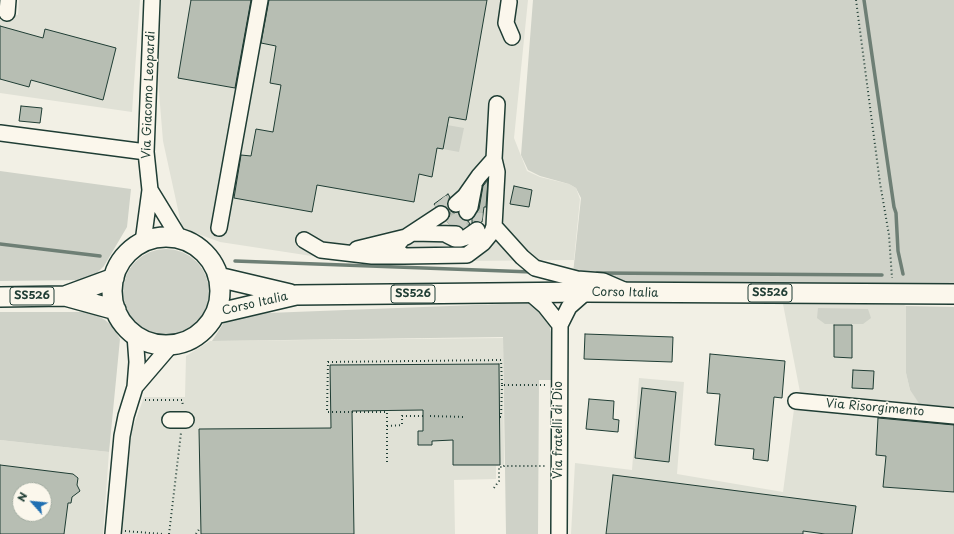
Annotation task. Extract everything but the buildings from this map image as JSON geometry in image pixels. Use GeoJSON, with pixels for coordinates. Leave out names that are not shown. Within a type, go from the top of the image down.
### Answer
{"type":"FeatureCollection","features":[{"type":"Feature","properties":{"kind":"main road"},"geometry":{"type":"LineString","coordinates":[[161,238],[180,239],[192,244],[204,253],[210,260],[218,277],[219,295],[215,314],[204,329],[197,335],[180,343],[171,345],[152,343],[135,335],[122,322],[116,310],[112,296],[114,278],[122,260],[135,247],[143,242],[161,238]]}},
{"type":"Feature","properties":{"kind":"main road","name":"Corso Italia"},"geometry":{"type":"LineString","coordinates":[[218,277],[296,295]]}},
{"type":"Feature","properties":{"kind":"main road","name":"SS526"},"geometry":{"type":"LineString","coordinates":[[65,296],[114,278]]}},
{"type":"Feature","properties":{"kind":"main road","name":"Corso Italia"},"geometry":{"type":"LineString","coordinates":[[215,314],[296,295],[586,292],[805,299],[954,294]]}},
{"type":"Feature","properties":{"kind":"main road","name":"SS526"},"geometry":{"type":"LineString","coordinates":[[0,296],[65,296],[116,310]]}},
{"type":"Feature","properties":{"kind":"street","name":"Via Giacomo Leopardi"},"geometry":{"type":"LineString","coordinates":[[143,242],[150,190],[146,152],[152,0]]}},
{"type":"Feature","properties":{"kind":"street"},"geometry":{"type":"LineString","coordinates":[[219,228],[260,0]]}},
{"type":"Feature","properties":{"kind":"street"},"geometry":{"type":"LineString","coordinates":[[509,2],[506,23],[512,37]]}},
{"type":"Feature","properties":{"kind":"street"},"geometry":{"type":"LineString","coordinates":[[304,240],[321,250],[372,256],[467,255],[483,243],[492,232],[494,226],[497,172],[494,159],[497,104]]}},
{"type":"Feature","properties":{"kind":"street"},"geometry":{"type":"LineString","coordinates":[[0,132],[146,152]]}},
{"type":"Feature","properties":{"kind":"street"},"geometry":{"type":"LineString","coordinates":[[467,201],[494,159]]}},
{"type":"Feature","properties":{"kind":"street","name":"Via Giacomo Leopardi"},"geometry":{"type":"LineString","coordinates":[[150,190],[180,239]]}},
{"type":"Feature","properties":{"kind":"street"},"geometry":{"type":"LineString","coordinates":[[404,256],[397,250],[397,245],[409,235],[422,220],[446,222]]}},
{"type":"Feature","properties":{"kind":"street"},"geometry":{"type":"LineString","coordinates":[[356,249],[409,235],[446,222]]}},
{"type":"Feature","properties":{"kind":"street"},"geometry":{"type":"LineString","coordinates":[[446,222],[455,239],[468,237],[477,230]]}},
{"type":"Feature","properties":{"kind":"street"},"geometry":{"type":"LineString","coordinates":[[409,235],[446,222]]}},
{"type":"Feature","properties":{"kind":"street"},"geometry":{"type":"LineString","coordinates":[[494,226],[522,257],[535,268],[577,279],[603,281],[629,293]]}},
{"type":"Feature","properties":{"kind":"street"},"geometry":{"type":"LineString","coordinates":[[530,292],[545,306],[560,325]]}},
{"type":"Feature","properties":{"kind":"street","name":"Via fratelli di Dio"},"geometry":{"type":"LineString","coordinates":[[559,534],[560,325],[569,307],[586,292]]}},
{"type":"Feature","properties":{"kind":"street"},"geometry":{"type":"LineString","coordinates":[[120,533],[122,436],[126,416],[135,387],[137,362],[135,335]]}},
{"type":"Feature","properties":{"kind":"street"},"geometry":{"type":"LineString","coordinates":[[135,387],[171,345]]}},
{"type":"Feature","properties":{"kind":"street","name":"Via Risorgimento"},"geometry":{"type":"LineString","coordinates":[[796,401],[954,416]]}},
{"type":"Feature","properties":{"kind":"path"},"geometry":{"type":"LineString","coordinates":[[856,0],[880,182],[890,235],[888,297]]}},
{"type":"Feature","properties":{"kind":"path"},"geometry":{"type":"LineString","coordinates":[[387,462],[387,412],[327,412],[328,362],[382,363],[501,360],[502,417],[500,417]]}},
{"type":"Feature","properties":{"kind":"path"},"geometry":{"type":"LineString","coordinates":[[502,385],[559,385]]}},
{"type":"Feature","properties":{"kind":"path"},"geometry":{"type":"LineString","coordinates":[[143,406],[145,400],[182,400],[169,534]]}},
{"type":"Feature","properties":{"kind":"path"},"geometry":{"type":"LineString","coordinates":[[387,426],[402,425],[402,416],[423,416]]}},
{"type":"Feature","properties":{"kind":"path"},"geometry":{"type":"LineString","coordinates":[[430,416],[464,417]]}},
{"type":"Feature","properties":{"kind":"path"},"geometry":{"type":"LineString","coordinates":[[494,488],[499,481],[499,467],[560,466]]}},
{"type":"Feature","properties":{"kind":"path"},"geometry":{"type":"LineString","coordinates":[[196,534],[200,528]]}},
{"type":"Feature","properties":{"kind":"path"},"geometry":{"type":"LineString","coordinates":[[120,533],[163,534]]}},
{"type":"Feature","properties":{"kind":"shaded area"},"geometry":{"type":"Polygon","coordinates":[[[19,0],[140,0],[132,112],[0,93],[0,13],[18,15],[19,0]]]}},
{"type":"Feature","properties":{"kind":"shaded area"},"geometry":{"type":"Polygon","coordinates":[[[161,0],[528,0],[514,138],[527,171],[540,177],[569,184],[576,188],[580,199],[574,260],[351,262],[220,242],[182,228],[163,141],[158,80],[161,0]]]}},
{"type":"Feature","properties":{"kind":"shaded area"},"geometry":{"type":"Polygon","coordinates":[[[533,0],[954,0],[954,286],[572,283],[581,198],[576,188],[569,184],[540,176],[528,170],[521,155],[533,0]]]}},
{"type":"Feature","properties":{"kind":"shaded area"},"geometry":{"type":"Polygon","coordinates":[[[447,125],[464,128],[459,152],[443,149],[447,125]]]}},
{"type":"Feature","properties":{"kind":"shaded area"},"geometry":{"type":"Polygon","coordinates":[[[0,171],[131,189],[127,227],[104,266],[96,274],[85,280],[0,281],[0,171]]]}},
{"type":"Feature","properties":{"kind":"shaded area"},"geometry":{"type":"Polygon","coordinates":[[[166,249],[182,252],[190,256],[202,268],[206,276],[209,292],[206,308],[202,316],[190,328],[182,332],[166,335],[150,332],[142,328],[130,316],[126,308],[123,292],[126,276],[130,268],[142,256],[150,252],[166,249]]]}},
{"type":"Feature","properties":{"kind":"shaded area"},"geometry":{"type":"Polygon","coordinates":[[[527,303],[540,308],[549,319],[552,340],[551,380],[539,380],[538,534],[506,534],[503,337],[212,341],[223,324],[242,314],[527,303]]]}},
{"type":"Feature","properties":{"kind":"shaded area"},"geometry":{"type":"Polygon","coordinates":[[[783,304],[867,304],[906,306],[906,373],[910,390],[920,404],[800,392],[783,304]]]}},
{"type":"Feature","properties":{"kind":"shaded area"},"geometry":{"type":"Polygon","coordinates":[[[906,306],[954,307],[954,410],[922,408],[910,390],[906,373],[906,306]]]}},
{"type":"Feature","properties":{"kind":"shaded area"},"geometry":{"type":"Polygon","coordinates":[[[818,308],[868,309],[871,318],[863,324],[825,324],[817,318],[818,308]]]}},
{"type":"Feature","properties":{"kind":"shaded area"},"geometry":{"type":"Polygon","coordinates":[[[0,312],[91,312],[105,320],[113,327],[120,339],[109,452],[0,440],[0,312]]]}},
{"type":"Feature","properties":{"kind":"shaded area"},"geometry":{"type":"Polygon","coordinates":[[[503,338],[504,465],[496,466],[496,479],[454,480],[455,534],[120,534],[132,430],[144,397],[185,397],[186,356],[210,341],[503,338]]]}},
{"type":"Feature","properties":{"kind":"shaded area"},"geometry":{"type":"Polygon","coordinates":[[[639,378],[684,382],[677,474],[783,492],[794,409],[954,422],[954,534],[571,534],[575,463],[632,470],[639,378]]]}},
{"type":"Feature","properties":{"kind":"shaded area"},"geometry":{"type":"Polygon","coordinates":[[[0,440],[109,452],[103,534],[0,534],[0,440]]]}},
{"type":"Feature","properties":{"kind":"waterway"},"geometry":{"type":"LineString","coordinates":[[864,0],[896,213],[898,251],[903,274]]}},
{"type":"Feature","properties":{"kind":"waterway"},"geometry":{"type":"LineString","coordinates":[[0,244],[100,256]]}},
{"type":"Feature","properties":{"kind":"waterway"},"geometry":{"type":"LineString","coordinates":[[235,261],[532,272]]}},
{"type":"Feature","properties":{"kind":"waterway"},"geometry":{"type":"LineString","coordinates":[[597,273],[882,275]]}},
{"type":"Feature","properties":{"kind":"tunnel"},"geometry":{"type":"LineString","coordinates":[[439,211],[452,200]]}},
{"type":"Feature","properties":{"kind":"tunnel"},"geometry":{"type":"LineString","coordinates":[[450,226],[467,212]]}},
{"type":"Feature","properties":{"kind":"tunnel"},"geometry":{"type":"LineString","coordinates":[[456,234],[467,228],[472,223],[475,213]]}}]}
